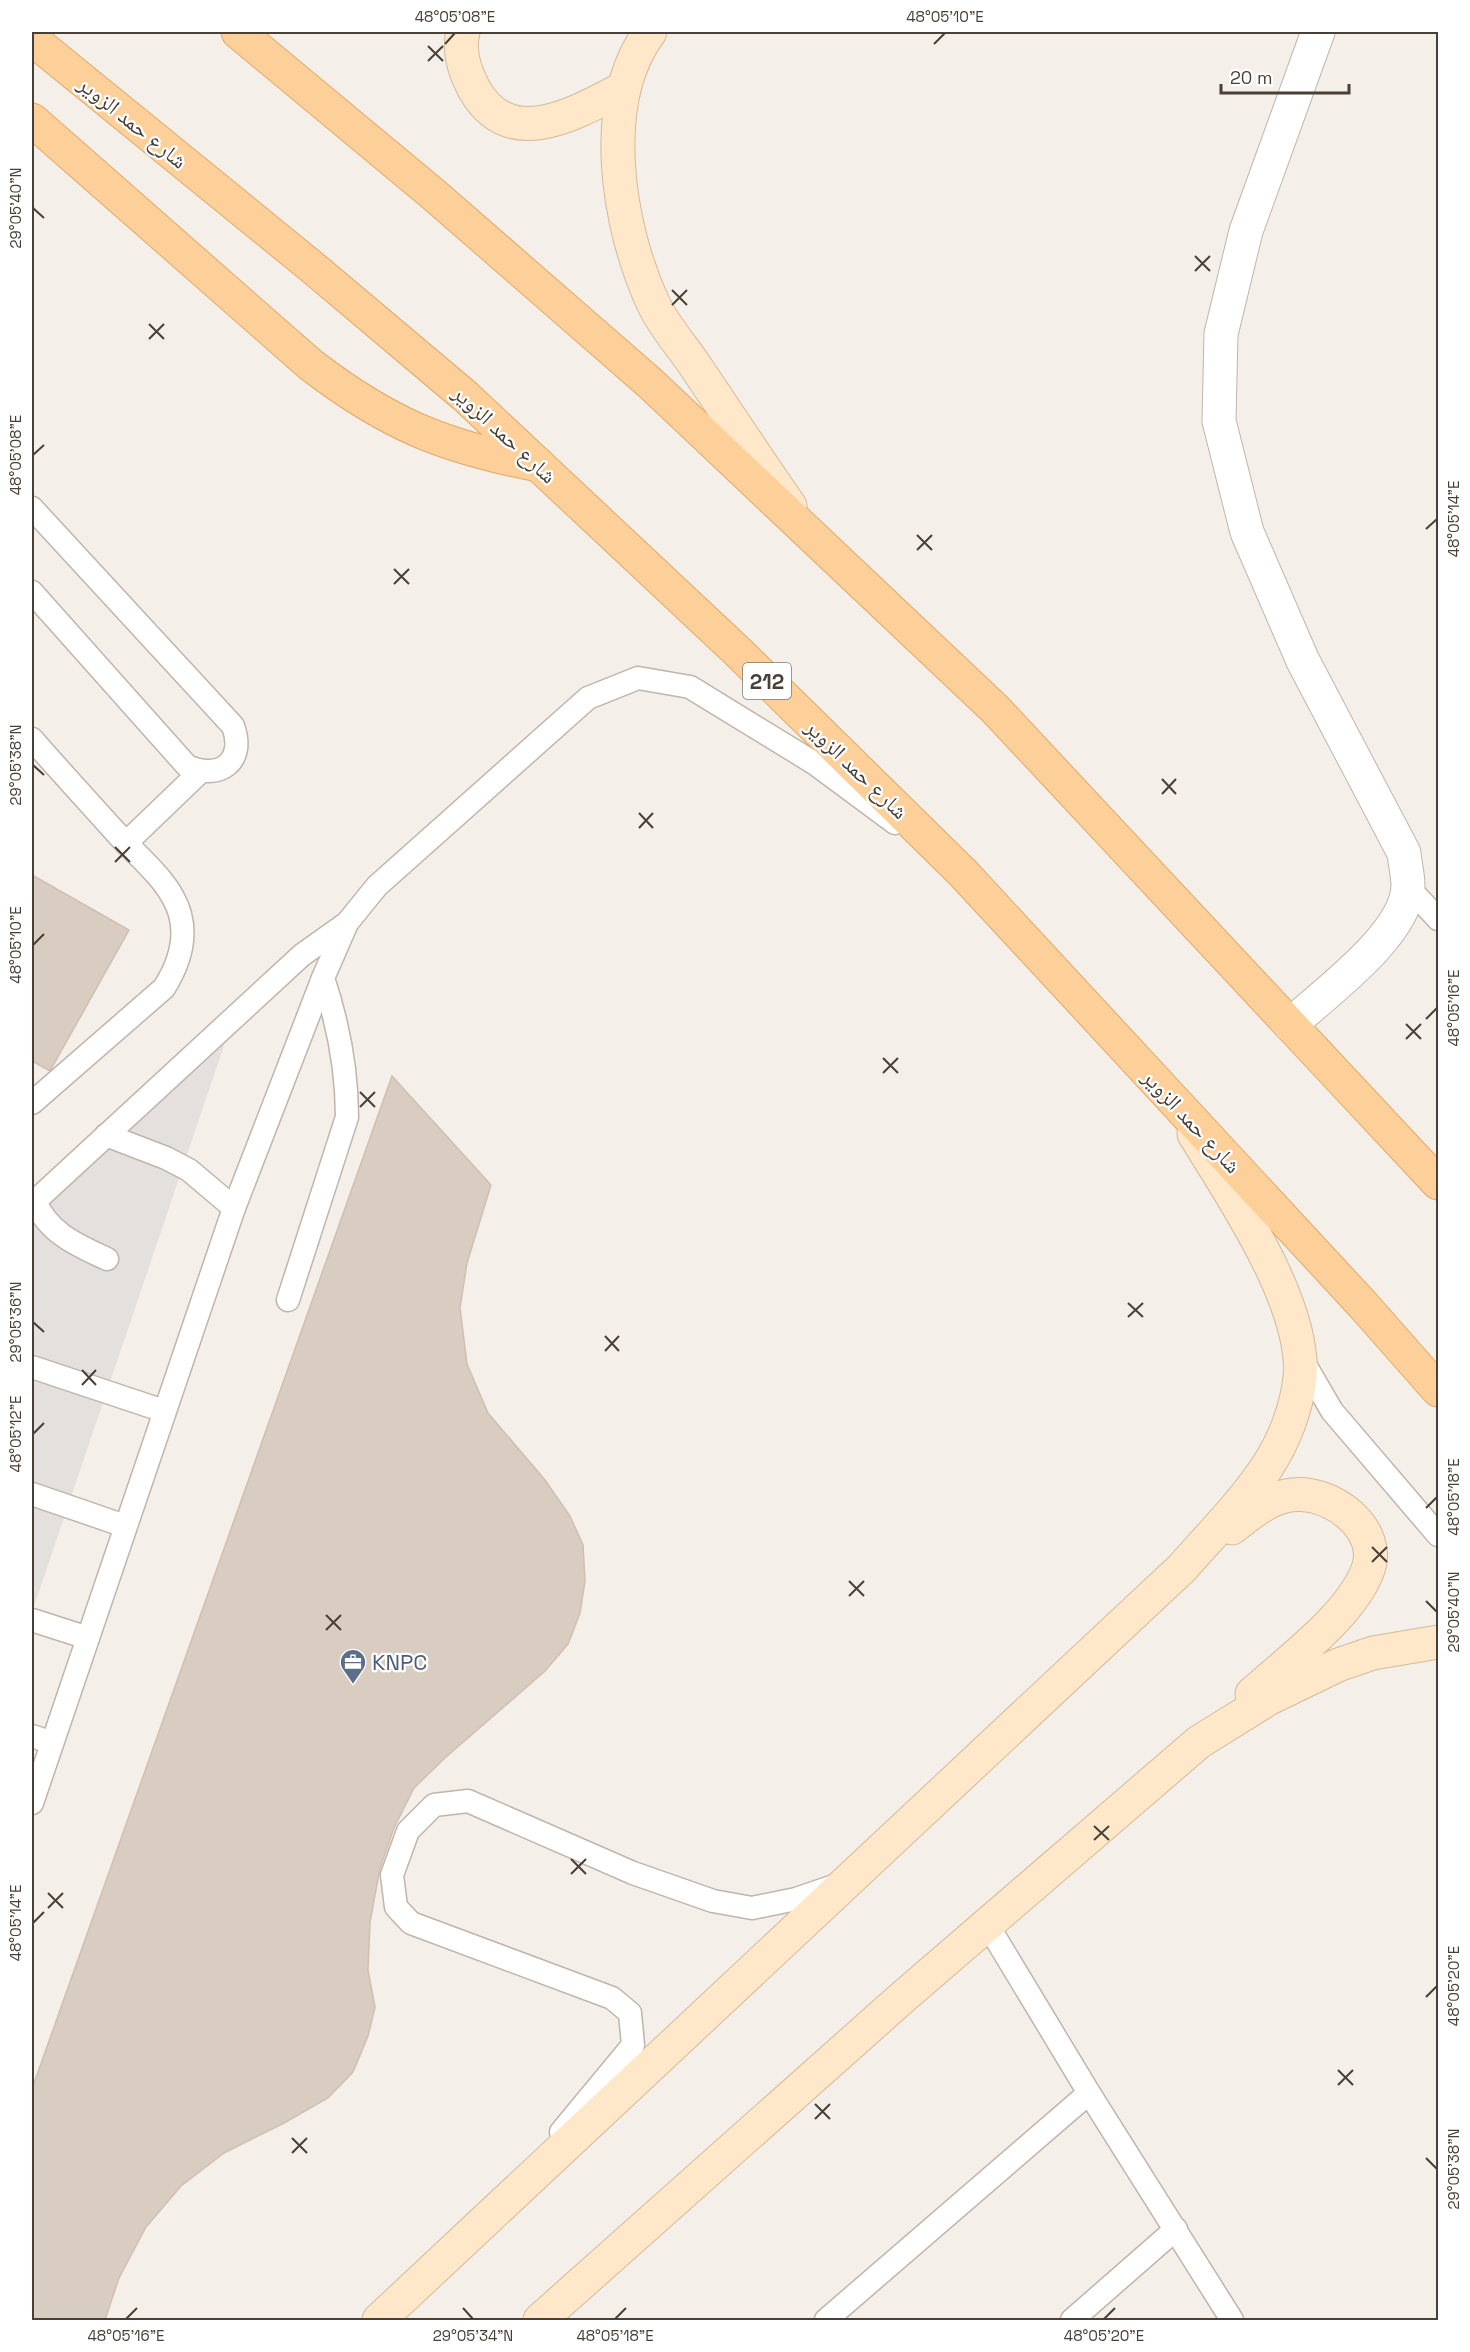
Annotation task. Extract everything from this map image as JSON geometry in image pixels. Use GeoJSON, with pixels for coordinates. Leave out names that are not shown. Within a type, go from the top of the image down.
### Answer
{"type":"FeatureCollection","features":[{"type":"Feature","properties":{"kind":"main road"},"geometry":{"type":"LineString","coordinates":[[238,32],[433,194],[650,383],[995,709],[1438,1183]]}},
{"type":"Feature","properties":{"kind":"main road"},"geometry":{"type":"LineString","coordinates":[[463,32],[464,71],[482,103],[506,121],[535,125],[576,113],[624,88]]}},
{"type":"Feature","properties":{"kind":"main road"},"geometry":{"type":"LineString","coordinates":[[650,32],[624,88],[618,137],[621,198],[633,250],[653,304],[808,533]]}},
{"type":"Feature","properties":{"kind":"main road","name":"شارع حمد الزوير"},"geometry":{"type":"LineString","coordinates":[[32,39],[465,396],[736,650],[963,873],[1364,1306],[1438,1390]]}},
{"type":"Feature","properties":{"kind":"main road"},"geometry":{"type":"LineString","coordinates":[[32,120],[302,357],[348,393],[388,417],[437,440],[487,455],[539,465]]}},
{"type":"Feature","properties":{"kind":"main road"},"geometry":{"type":"LineString","coordinates":[[1178,1106],[1270,1268],[1291,1316],[1300,1376],[1295,1406],[1267,1466],[1237,1507],[1182,1568]]}},
{"type":"Feature","properties":{"kind":"main road"},"geometry":{"type":"LineString","coordinates":[[378,2320],[1182,1568],[1252,1512],[1267,1503],[1292,1495],[1316,1496],[1335,1505],[1358,1524],[1369,1544],[1368,1571],[1353,1598],[1337,1616],[1199,1742],[987,1924],[540,2320]]}},
{"type":"Feature","properties":{"kind":"main road"},"geometry":{"type":"LineString","coordinates":[[1199,1742],[1268,1699],[1338,1665],[1373,1653],[1438,1642]]}},
{"type":"Feature","properties":{"kind":"main road"},"geometry":{"type":"LineString","coordinates":[[389,2320],[414,2320]]}},
{"type":"Feature","properties":{"kind":"street"},"geometry":{"type":"LineString","coordinates":[[1290,1024],[1378,944],[1399,919],[1408,887],[1404,853],[1303,661],[1247,532],[1219,421],[1221,334],[1246,231],[1318,32]]}},
{"type":"Feature","properties":{"kind":"lane"},"geometry":{"type":"LineString","coordinates":[[32,508],[234,726],[238,739],[236,753],[228,765],[214,772],[201,772],[178,757],[32,592]]}},
{"type":"Feature","properties":{"kind":"lane"},"geometry":{"type":"LineString","coordinates":[[106,1259],[66,1239],[52,1228],[33,1202],[302,954],[347,923],[390,873],[588,698],[638,678],[690,687],[814,763],[963,873]]}},
{"type":"Feature","properties":{"kind":"lane"},"geometry":{"type":"LineString","coordinates":[[32,739],[162,881],[180,915],[181,952],[164,988],[32,1103]]}},
{"type":"Feature","properties":{"kind":"lane"},"geometry":{"type":"LineString","coordinates":[[126,843],[201,772]]}},
{"type":"Feature","properties":{"kind":"lane"},"geometry":{"type":"LineString","coordinates":[[1408,887],[1438,919]]}},
{"type":"Feature","properties":{"kind":"lane"},"geometry":{"type":"LineString","coordinates":[[32,1803],[42,1739],[88,1638],[234,1208],[323,978],[347,923]]}},
{"type":"Feature","properties":{"kind":"lane"},"geometry":{"type":"LineString","coordinates":[[288,1300],[347,1117],[347,1085],[341,1042],[323,978]]}},
{"type":"Feature","properties":{"kind":"lane"},"geometry":{"type":"LineString","coordinates":[[106,1136],[166,1158],[189,1170],[234,1208]]}},
{"type":"Feature","properties":{"kind":"lane"},"geometry":{"type":"LineString","coordinates":[[1298,1352],[1332,1411],[1438,1535]]}},
{"type":"Feature","properties":{"kind":"lane"},"geometry":{"type":"LineString","coordinates":[[32,1367],[164,1411]]}},
{"type":"Feature","properties":{"kind":"lane"},"geometry":{"type":"LineString","coordinates":[[32,1494],[125,1526]]}},
{"type":"Feature","properties":{"kind":"lane"},"geometry":{"type":"LineString","coordinates":[[32,1620],[88,1638]]}},
{"type":"Feature","properties":{"kind":"lane"},"geometry":{"type":"LineString","coordinates":[[503,2203],[633,2045],[630,2013],[612,1998],[411,1923],[396,1907],[392,1875],[408,1831],[434,1805],[468,1801],[633,1873],[723,1902],[752,1908],[796,1899],[847,1882]]}},
{"type":"Feature","properties":{"kind":"lane"},"geometry":{"type":"LineString","coordinates":[[987,1924],[1089,2093],[1232,2320]]}},
{"type":"Feature","properties":{"kind":"lane"},"geometry":{"type":"LineString","coordinates":[[826,2320],[1089,2093]]}},
{"type":"Feature","properties":{"kind":"lane"},"geometry":{"type":"LineString","coordinates":[[1072,2320],[1176,2229]]}},
{"type":"Feature","properties":{"kind":"shaded area"},"geometry":{"type":"Polygon","coordinates":[[[235,1013],[32,1612],[32,1194],[235,1013]]]}},
{"type":"Feature","properties":{"kind":"building"},"geometry":{"type":"Polygon","coordinates":[[[32,875],[129,930],[50,1071],[32,1061],[32,875]]]}},
{"type":"Feature","properties":{"kind":"building","name":"KNPC"},"geometry":{"type":"Polygon","coordinates":[[[392,1076],[491,1185],[467,1263],[460,1308],[467,1364],[488,1413],[545,1480],[570,1516],[583,1545],[585,1581],[580,1613],[568,1644],[545,1671],[446,1757],[414,1788],[394,1828],[380,1868],[370,1922],[368,1970],[375,2007],[368,2036],[353,2072],[328,2098],[224,2153],[181,2186],[146,2227],[119,2278],[105,2320],[32,2320],[32,2089],[392,1076]]]}},
{"type":"Feature","properties":{"kind":"place","name":"KNPC"},"geometry":{"type":"Point","coordinates":[353,1685]}}]}
